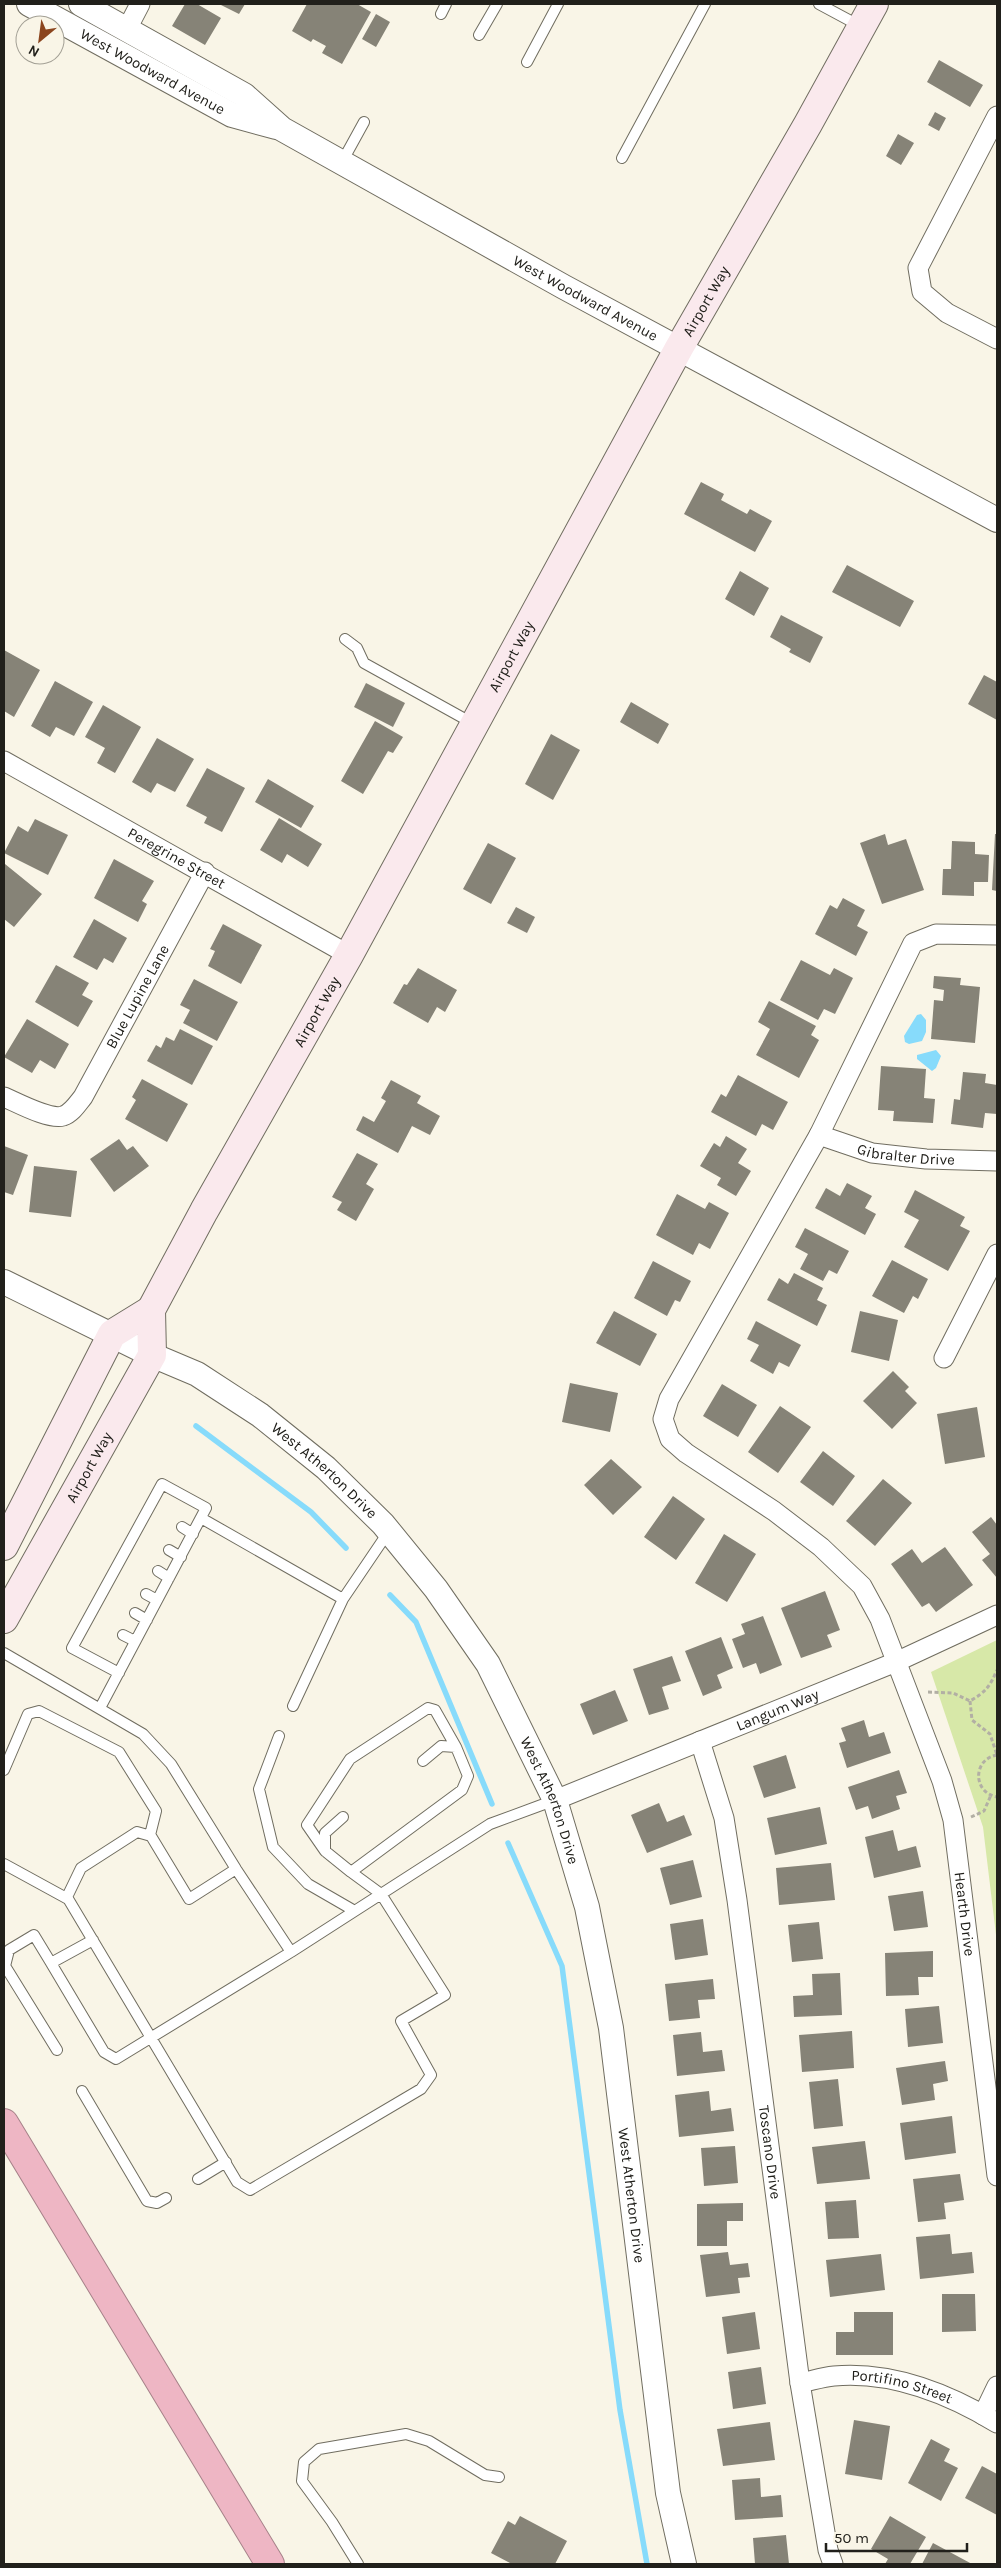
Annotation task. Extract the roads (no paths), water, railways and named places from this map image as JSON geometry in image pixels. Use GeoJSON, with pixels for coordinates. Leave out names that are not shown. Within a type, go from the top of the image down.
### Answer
{"type":"FeatureCollection","features":[{"type":"Feature","properties":{"kind":"highway"},"geometry":{"type":"LineString","coordinates":[[4,2123],[270,2564]]}},
{"type":"Feature","properties":{"kind":"main road","name":"Airport Way"},"geometry":{"type":"LineString","coordinates":[[4,1619],[152,1355],[151,1310],[204,1211],[349,955],[679,348],[808,124],[867,15]]}},
{"type":"Feature","properties":{"kind":"main road"},"geometry":{"type":"LineString","coordinates":[[4,1546],[112,1334],[151,1310]]}},
{"type":"Feature","properties":{"kind":"street","name":"West Woodward Avenue"},"geometry":{"type":"LineString","coordinates":[[30,4],[232,115],[282,129]]}},
{"type":"Feature","properties":{"kind":"street","name":"West Woodward Avenue"},"geometry":{"type":"LineString","coordinates":[[82,4],[244,95],[282,129],[564,287],[997,520]]}},
{"type":"Feature","properties":{"kind":"street"},"geometry":{"type":"LineString","coordinates":[[126,28],[140,4]]}},
{"type":"Feature","properties":{"kind":"street"},"geometry":{"type":"LineString","coordinates":[[997,116],[918,268],[922,292],[947,313],[997,339]]}},
{"type":"Feature","properties":{"kind":"street","name":"Peregrine Street"},"geometry":{"type":"LineString","coordinates":[[4,761],[205,872],[349,955]]}},
{"type":"Feature","properties":{"kind":"street","name":"Blue Lupine Lane"},"geometry":{"type":"LineString","coordinates":[[4,1098],[50,1115],[63,1116],[73,1109],[83,1097],[205,872]]}},
{"type":"Feature","properties":{"kind":"street","name":"Hearth Drive"},"geometry":{"type":"LineString","coordinates":[[997,936],[936,934],[913,943],[819,1135],[669,1399],[663,1419],[670,1438],[686,1453],[774,1511],[821,1548],[862,1586],[880,1620],[942,1781],[954,1820],[997,2176]]}},
{"type":"Feature","properties":{"kind":"street","name":"Gibralter Drive"},"geometry":{"type":"LineString","coordinates":[[819,1135],[872,1153],[926,1159],[997,1161]]}},
{"type":"Feature","properties":{"kind":"street"},"geometry":{"type":"LineString","coordinates":[[944,1358],[997,1254]]}},
{"type":"Feature","properties":{"kind":"street","name":"West Atherton Drive"},"geometry":{"type":"LineString","coordinates":[[4,1282],[152,1355],[197,1374],[260,1415],[326,1468],[389,1531],[436,1589],[488,1664],[555,1800],[587,1908],[611,2028],[668,2493],[684,2564]]}},
{"type":"Feature","properties":{"kind":"street","name":"Langum Way"},"geometry":{"type":"LineString","coordinates":[[555,1800],[896,1662],[997,1615]]}},
{"type":"Feature","properties":{"kind":"street","name":"Toscano Drive"},"geometry":{"type":"LineString","coordinates":[[700,1741],[724,1818],[737,1900],[800,2383],[815,2482],[828,2550],[833,2564]]}},
{"type":"Feature","properties":{"kind":"street","name":"Portifino Street"},"geometry":{"type":"LineString","coordinates":[[800,2383],[834,2376],[884,2379],[913,2384],[936,2392],[990,2419]]}},
{"type":"Feature","properties":{"kind":"street"},"geometry":{"type":"LineString","coordinates":[[990,2419],[997,2386]]}},
{"type":"Feature","properties":{"kind":"lane"},"geometry":{"type":"LineString","coordinates":[[441,14],[446,4]]}},
{"type":"Feature","properties":{"kind":"lane"},"geometry":{"type":"LineString","coordinates":[[479,35],[497,4]]}},
{"type":"Feature","properties":{"kind":"lane"},"geometry":{"type":"LineString","coordinates":[[527,62],[558,4]]}},
{"type":"Feature","properties":{"kind":"lane"},"geometry":{"type":"LineString","coordinates":[[622,158],[705,4]]}},
{"type":"Feature","properties":{"kind":"lane"},"geometry":{"type":"LineString","coordinates":[[819,4],[867,15]]}},
{"type":"Feature","properties":{"kind":"lane"},"geometry":{"type":"LineString","coordinates":[[342,162],[364,122]]}},
{"type":"Feature","properties":{"kind":"lane"},"geometry":{"type":"LineString","coordinates":[[345,639],[358,648],[364,663],[475,724]]}},
{"type":"Feature","properties":{"kind":"lane"},"geometry":{"type":"LineString","coordinates":[[100,1708],[206,1508],[162,1484],[136,1532],[129,1555],[117,1578],[94,1619],[72,1648],[119,1672]]}},
{"type":"Feature","properties":{"kind":"lane"},"geometry":{"type":"LineString","coordinates":[[149,1509],[159,1514]]}},
{"type":"Feature","properties":{"kind":"lane"},"geometry":{"type":"LineString","coordinates":[[202,1518],[343,1600]]}},
{"type":"Feature","properties":{"kind":"lane"},"geometry":{"type":"LineString","coordinates":[[182,1527],[193,1534]]}},
{"type":"Feature","properties":{"kind":"lane"},"geometry":{"type":"LineString","coordinates":[[293,1706],[343,1600],[389,1531]]}},
{"type":"Feature","properties":{"kind":"lane"},"geometry":{"type":"LineString","coordinates":[[136,1532],[146,1537]]}},
{"type":"Feature","properties":{"kind":"lane"},"geometry":{"type":"LineString","coordinates":[[169,1550],[181,1557]]}},
{"type":"Feature","properties":{"kind":"lane"},"geometry":{"type":"LineString","coordinates":[[158,1571],[170,1578]]}},
{"type":"Feature","properties":{"kind":"lane"},"geometry":{"type":"LineString","coordinates":[[146,1594],[157,1600]]}},
{"type":"Feature","properties":{"kind":"lane"},"geometry":{"type":"LineString","coordinates":[[135,1613],[147,1620]]}},
{"type":"Feature","properties":{"kind":"lane"},"geometry":{"type":"LineString","coordinates":[[123,1635],[135,1642]]}},
{"type":"Feature","properties":{"kind":"lane"},"geometry":{"type":"LineString","coordinates":[[4,1653],[143,1734],[171,1764],[236,1869],[291,1952]]}},
{"type":"Feature","properties":{"kind":"lane"},"geometry":{"type":"LineString","coordinates":[[4,1864],[68,1899],[237,2182],[250,2190],[421,2089],[431,2075],[401,2021],[445,1994],[381,1894],[351,1872],[325,1851],[307,1825],[350,1759],[428,1708],[435,1710],[456,1746],[468,1776],[462,1790],[351,1872]]}},
{"type":"Feature","properties":{"kind":"lane"},"geometry":{"type":"LineString","coordinates":[[4,1770],[28,1714],[39,1711],[119,1752],[156,1811],[150,1836]]}},
{"type":"Feature","properties":{"kind":"lane"},"geometry":{"type":"LineString","coordinates":[[279,1736],[259,1789],[273,1847],[308,1884],[353,1910]]}},
{"type":"Feature","properties":{"kind":"lane"},"geometry":{"type":"LineString","coordinates":[[423,1761],[441,1746],[456,1746]]}},
{"type":"Feature","properties":{"kind":"lane"},"geometry":{"type":"LineString","coordinates":[[57,2050],[5,1966],[9,1950],[34,1935],[104,2052],[116,2059],[291,1952],[353,1910],[490,1824],[555,1800]]}},
{"type":"Feature","properties":{"kind":"lane"},"geometry":{"type":"LineString","coordinates":[[325,1851],[325,1832],[343,1817]]}},
{"type":"Feature","properties":{"kind":"lane"},"geometry":{"type":"LineString","coordinates":[[68,1899],[81,1868],[137,1832],[150,1836],[189,1899],[236,1869]]}},
{"type":"Feature","properties":{"kind":"lane"},"geometry":{"type":"LineString","coordinates":[[51,1964],[93,1940]]}},
{"type":"Feature","properties":{"kind":"lane"},"geometry":{"type":"LineString","coordinates":[[82,2091],[147,2201],[156,2203],[166,2198]]}},
{"type":"Feature","properties":{"kind":"lane"},"geometry":{"type":"LineString","coordinates":[[198,2180],[226,2162]]}},
{"type":"Feature","properties":{"kind":"lane"},"geometry":{"type":"LineString","coordinates":[[358,2564],[332,2522],[302,2480],[304,2462],[320,2449],[406,2434],[429,2441],[485,2475],[499,2477]]}},
{"type":"Feature","properties":{"kind":"water"},"geometry":{"type":"Polygon","coordinates":[[[921,1014],[926,1020],[926,1032],[922,1041],[909,1044],[905,1042],[904,1036],[917,1015],[921,1014]]]}},
{"type":"Feature","properties":{"kind":"water"},"geometry":{"type":"Polygon","coordinates":[[[936,1050],[941,1056],[936,1068],[932,1071],[917,1059],[917,1055],[936,1050]]]}},
{"type":"Feature","properties":{"kind":"waterway"},"geometry":{"type":"LineString","coordinates":[[196,1426],[311,1512],[346,1548]]}},
{"type":"Feature","properties":{"kind":"waterway"},"geometry":{"type":"LineString","coordinates":[[390,1595],[416,1622],[492,1804]]}},
{"type":"Feature","properties":{"kind":"waterway"},"geometry":{"type":"LineString","coordinates":[[508,1843],[562,1966],[620,2410],[647,2564]]}}]}
